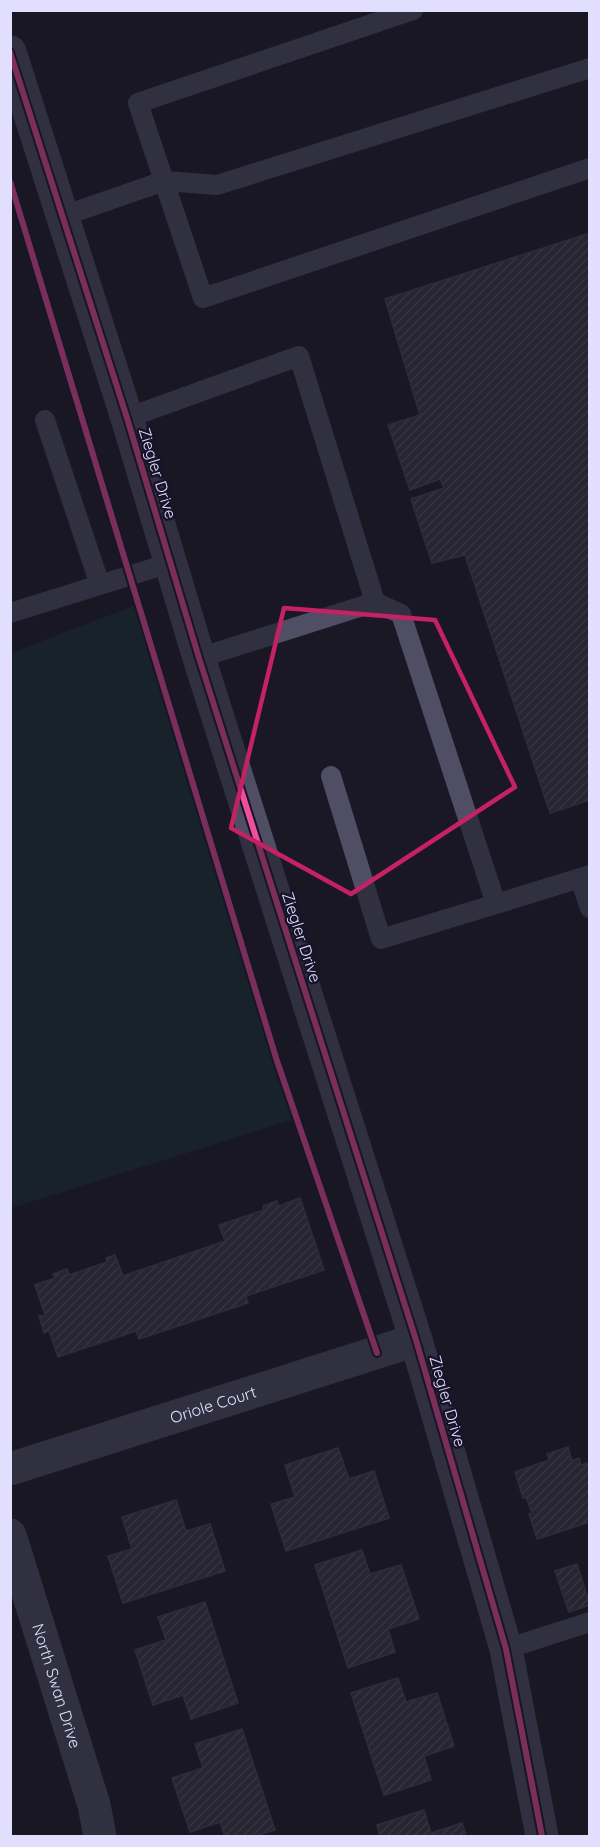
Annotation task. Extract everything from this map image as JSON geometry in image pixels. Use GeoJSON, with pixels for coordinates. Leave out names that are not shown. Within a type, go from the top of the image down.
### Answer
{"type":"FeatureCollection","features":[{"type":"Feature","properties":{"kind":"street","name":"Ziegler Drive"},"geometry":{"type":"LineString","coordinates":[[10,52],[127,418],[199,658],[416,1340],[506,1649],[542,1836]]}},
{"type":"Feature","properties":{"kind":"street","name":"Oriole Court"},"geometry":{"type":"LineString","coordinates":[[10,1469],[416,1340]]}},
{"type":"Feature","properties":{"kind":"street","name":"North Swan Drive"},"geometry":{"type":"LineString","coordinates":[[10,1535],[94,1805],[100,1836]]}},
{"type":"Feature","properties":{"kind":"lane"},"geometry":{"type":"LineString","coordinates":[[413,10],[138,103],[203,298],[590,168]]}},
{"type":"Feature","properties":{"kind":"lane"},"geometry":{"type":"LineString","coordinates":[[63,216],[164,181],[217,185],[590,68]]}},
{"type":"Feature","properties":{"kind":"lane"},"geometry":{"type":"LineString","coordinates":[[127,418],[298,356],[375,602]]}},
{"type":"Feature","properties":{"kind":"lane"},"geometry":{"type":"LineString","coordinates":[[45,420],[100,585]]}},
{"type":"Feature","properties":{"kind":"lane"},"geometry":{"type":"LineString","coordinates":[[10,613],[170,563]]}},
{"type":"Feature","properties":{"kind":"lane"},"geometry":{"type":"LineString","coordinates":[[199,658],[375,602],[401,614],[496,904]]}},
{"type":"Feature","properties":{"kind":"lane"},"geometry":{"type":"LineString","coordinates":[[331,776],[381,939],[585,876],[590,908]]}},
{"type":"Feature","properties":{"kind":"lane"},"geometry":{"type":"LineString","coordinates":[[506,1649],[590,1622]]}},
{"type":"Feature","properties":{"kind":"highlighted area"},"geometry":{"type":"Polygon","coordinates":[[[284,608],[435,620],[515,787],[351,894],[231,828],[284,608]]]}},
{"type":"Feature","properties":{"kind":"green space"},"geometry":{"type":"Polygon","coordinates":[[[139,604],[294,1119],[11,1208],[11,653],[139,604]]]}},
{"type":"Feature","properties":{"kind":"building"},"geometry":{"type":"Polygon","coordinates":[[[590,233],[590,800],[550,813],[465,555],[432,563],[411,499],[444,488],[440,479],[410,490],[388,425],[420,415],[385,299],[590,233]]]}},
{"type":"Feature","properties":{"kind":"building"},"geometry":{"type":"Polygon","coordinates":[[[300,1198],[324,1270],[246,1296],[248,1303],[139,1339],[136,1331],[58,1357],[49,1331],[44,1333],[39,1316],[45,1315],[35,1285],[55,1278],[53,1274],[67,1269],[69,1275],[107,1262],[106,1258],[115,1255],[123,1276],[225,1241],[219,1225],[264,1210],[263,1206],[277,1201],[279,1206],[300,1198]]]}},
{"type":"Feature","properties":{"kind":"building"},"geometry":{"type":"Polygon","coordinates":[[[568,1447],[572,1461],[579,1458],[581,1465],[590,1462],[590,1522],[537,1539],[529,1514],[532,1513],[526,1497],[523,1498],[515,1472],[549,1460],[547,1454],[568,1447]]]}},
{"type":"Feature","properties":{"kind":"building"},"geometry":{"type":"Polygon","coordinates":[[[338,1448],[349,1479],[374,1471],[389,1518],[286,1551],[271,1504],[295,1497],[285,1465],[338,1448]]]}},
{"type":"Feature","properties":{"kind":"building"},"geometry":{"type":"Polygon","coordinates":[[[176,1500],[186,1531],[210,1524],[225,1571],[123,1603],[108,1556],[132,1549],[122,1517],[176,1500]]]}},
{"type":"Feature","properties":{"kind":"building"},"geometry":{"type":"Polygon","coordinates":[[[362,1550],[370,1574],[401,1565],[419,1619],[388,1629],[395,1652],[348,1668],[315,1565],[362,1550]]]}},
{"type":"Feature","properties":{"kind":"building"},"geometry":{"type":"Polygon","coordinates":[[[577,1564],[590,1605],[569,1612],[555,1571],[577,1564]]]}},
{"type":"Feature","properties":{"kind":"building"},"geometry":{"type":"Polygon","coordinates":[[[205,1602],[238,1703],[191,1719],[183,1695],[153,1705],[135,1650],[166,1640],[158,1617],[205,1602]]]}},
{"type":"Feature","properties":{"kind":"building"},"geometry":{"type":"Polygon","coordinates":[[[398,1678],[406,1702],[437,1693],[454,1746],[424,1756],[431,1780],[384,1795],[351,1693],[398,1678]]]}},
{"type":"Feature","properties":{"kind":"building"},"geometry":{"type":"Polygon","coordinates":[[[242,1729],[275,1830],[255,1836],[225,1836],[220,1822],[190,1832],[172,1778],[203,1768],[195,1744],[242,1729]]]}},
{"type":"Feature","properties":{"kind":"building"},"geometry":{"type":"Polygon","coordinates":[[[424,1810],[431,1833],[462,1823],[466,1836],[380,1836],[377,1825],[424,1810]]]}},
{"type":"Feature","properties":{"kind":"cycle path"},"geometry":{"type":"LineString","coordinates":[[10,52],[127,418],[199,658],[416,1340],[506,1649],[542,1836]]}},
{"type":"Feature","properties":{"kind":"cycle path"},"geometry":{"type":"LineString","coordinates":[[10,181],[277,1061],[377,1353]]}}]}
